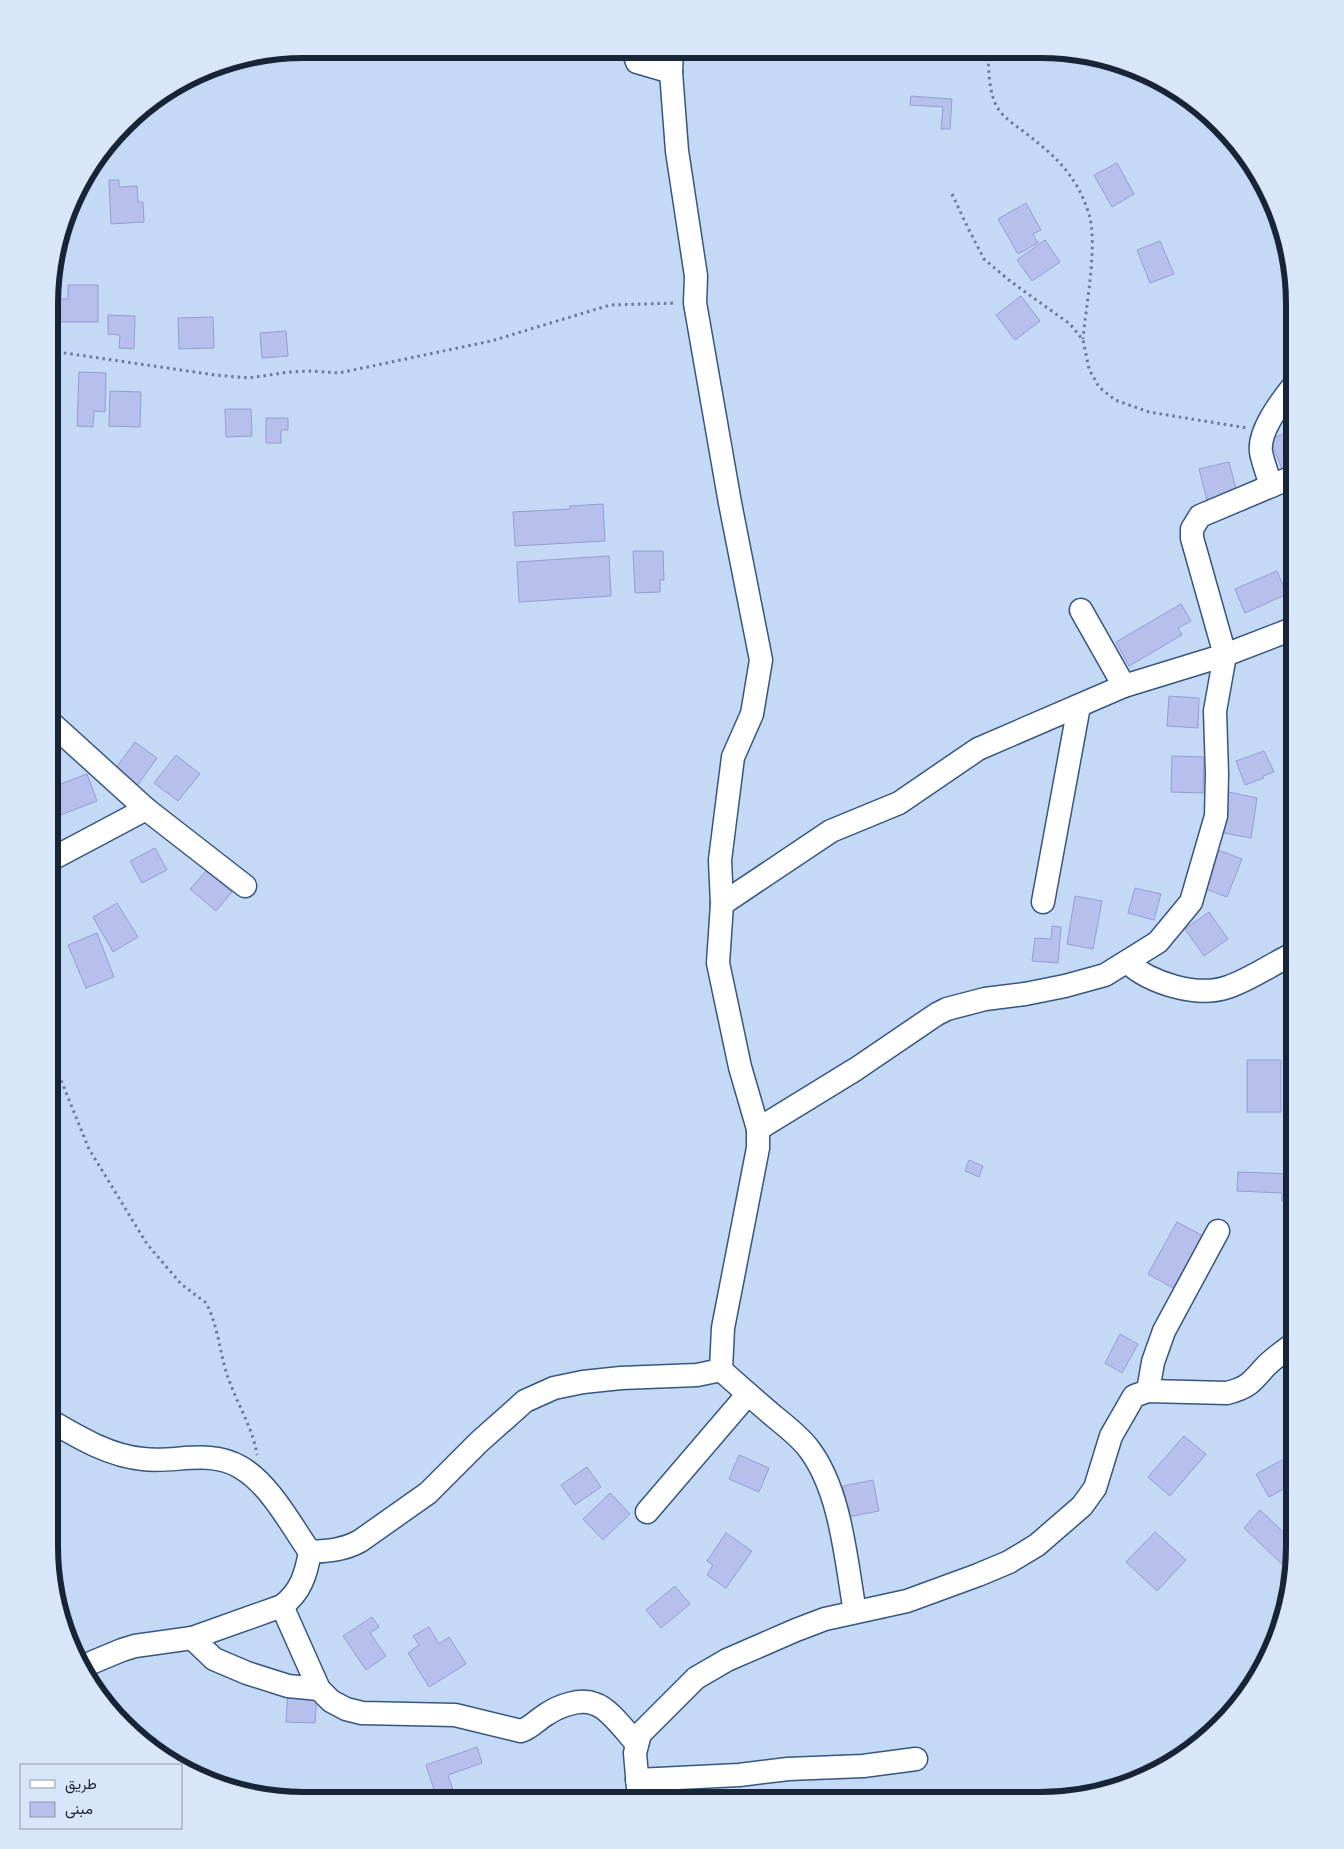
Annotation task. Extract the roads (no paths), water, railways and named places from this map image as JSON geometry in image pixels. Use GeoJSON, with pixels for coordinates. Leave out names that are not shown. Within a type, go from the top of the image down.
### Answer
{"type":"FeatureCollection","features":[{"type":"Feature","properties":{"kind":"street"},"geometry":{"type":"LineString","coordinates":[[636,58],[637,62],[671,72]]}},
{"type":"Feature","properties":{"kind":"street"},"geometry":{"type":"LineString","coordinates":[[672,58],[677,151],[696,276],[694,303],[730,503],[762,660],[752,714],[733,757],[720,860],[722,904],[718,963],[740,1067],[758,1129],[758,1148],[754,1173],[723,1328],[721,1370]]}},
{"type":"Feature","properties":{"kind":"street"},"geometry":{"type":"LineString","coordinates":[[1271,486],[1261,452],[1261,440],[1286,395]]}},
{"type":"Feature","properties":{"kind":"street"},"geometry":{"type":"LineString","coordinates":[[758,1129],[856,1069],[947,1009],[985,999],[1065,986],[1105,975],[1158,942],[1190,902],[1216,816],[1215,711],[1225,655],[1192,538],[1192,529],[1200,516],[1286,480]]}},
{"type":"Feature","properties":{"kind":"street"},"geometry":{"type":"LineString","coordinates":[[1081,610],[1124,686]]}},
{"type":"Feature","properties":{"kind":"street"},"geometry":{"type":"LineString","coordinates":[[722,904],[831,831],[899,803],[978,749],[1124,686],[1225,655],[1286,631]]}},
{"type":"Feature","properties":{"kind":"street"},"geometry":{"type":"LineString","coordinates":[[1042,902],[1079,706]]}},
{"type":"Feature","properties":{"kind":"street"},"geometry":{"type":"LineString","coordinates":[[58,729],[146,809],[245,886]]}},
{"type":"Feature","properties":{"kind":"street"},"geometry":{"type":"LineString","coordinates":[[58,856],[146,809]]}},
{"type":"Feature","properties":{"kind":"street"},"geometry":{"type":"LineString","coordinates":[[1127,962],[1162,983],[1197,992],[1226,988],[1286,958]]}},
{"type":"Feature","properties":{"kind":"street"},"geometry":{"type":"LineString","coordinates":[[1148,1391],[1153,1362],[1164,1331],[1218,1231]]}},
{"type":"Feature","properties":{"kind":"street"},"geometry":{"type":"LineString","coordinates":[[916,1759],[863,1766],[788,1769],[638,1789],[635,1753],[640,1734],[678,1695],[696,1678],[727,1660],[825,1619],[907,1601],[978,1576],[1009,1562],[1037,1545],[1082,1506],[1095,1488],[1111,1436],[1131,1398],[1136,1394],[1148,1391],[1227,1393],[1238,1390],[1254,1381],[1266,1367],[1286,1350]]}},
{"type":"Feature","properties":{"kind":"street"},"geometry":{"type":"LineString","coordinates":[[721,1370],[796,1435],[808,1448],[828,1482],[835,1503],[855,1612]]}},
{"type":"Feature","properties":{"kind":"street"},"geometry":{"type":"LineString","coordinates":[[310,1552],[349,1548],[374,1533],[428,1493],[479,1442],[525,1401],[554,1388],[583,1382],[621,1378],[697,1376],[721,1370]]}},
{"type":"Feature","properties":{"kind":"street"},"geometry":{"type":"LineString","coordinates":[[647,1512],[748,1394]]}},
{"type":"Feature","properties":{"kind":"street"},"geometry":{"type":"LineString","coordinates":[[58,1425],[83,1440],[124,1456],[159,1461],[184,1457],[217,1458],[241,1467],[259,1482],[272,1497],[310,1552],[303,1582],[299,1590],[282,1606],[192,1638],[135,1646],[88,1664]]}},
{"type":"Feature","properties":{"kind":"street"},"geometry":{"type":"LineString","coordinates":[[282,1606],[319,1689],[332,1700],[346,1708],[362,1712],[455,1714],[521,1731],[526,1730],[547,1713],[561,1706],[595,1703],[604,1709],[637,1744]]}},
{"type":"Feature","properties":{"kind":"street"},"geometry":{"type":"LineString","coordinates":[[192,1638],[214,1659],[247,1673],[288,1686],[319,1689]]}}]}
